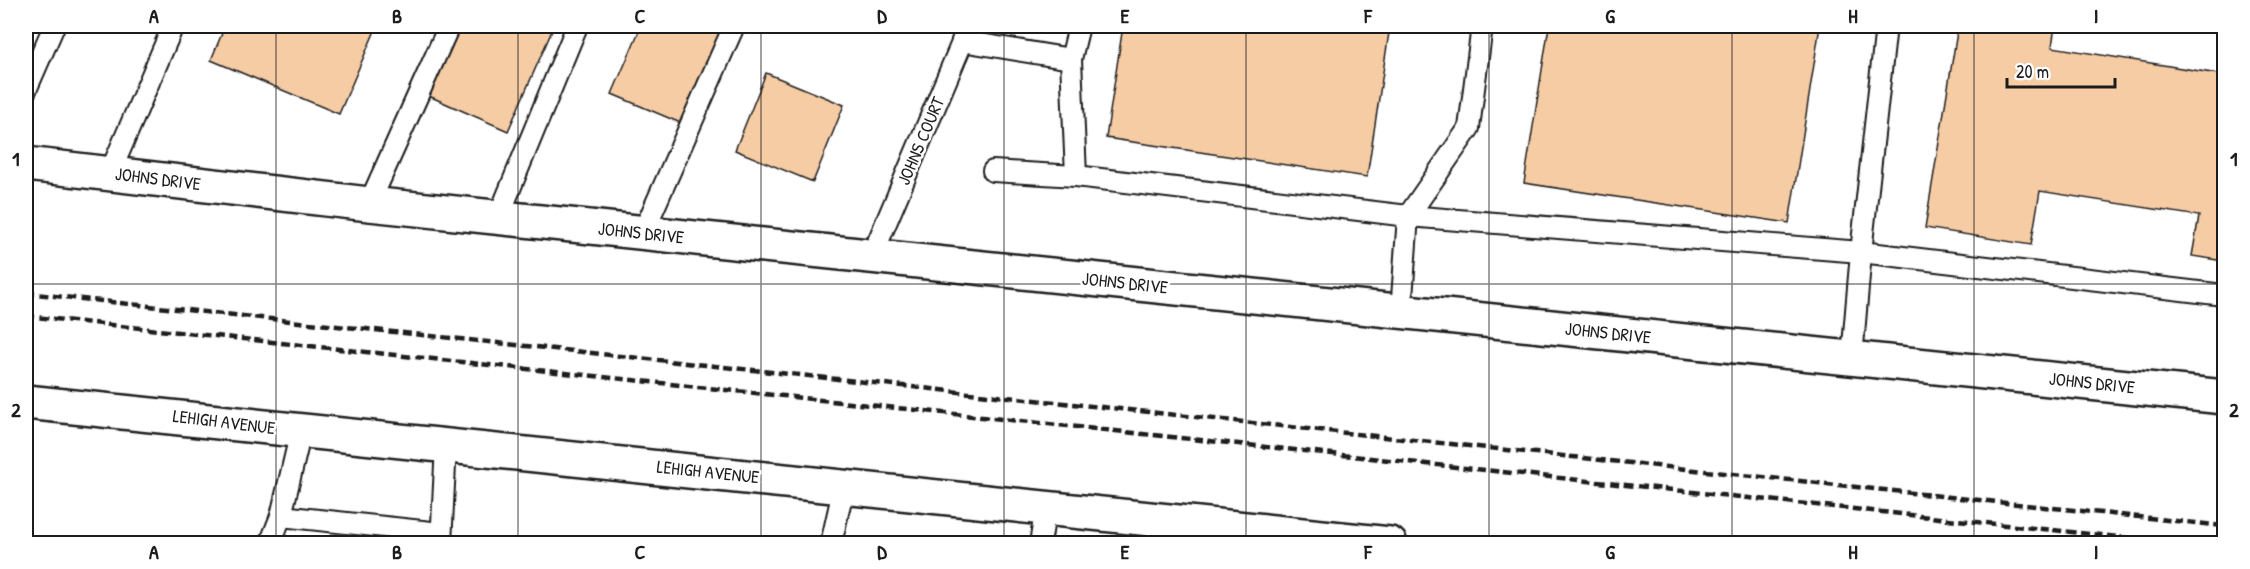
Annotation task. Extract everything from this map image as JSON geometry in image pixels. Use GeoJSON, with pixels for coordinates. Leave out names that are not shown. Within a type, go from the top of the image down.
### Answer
{"type":"FeatureCollection","features":[{"type":"Feature","properties":{"kind":"street","name":"JOHNS DRIVE"},"geometry":{"type":"LineString","coordinates":[[26,164],[498,218],[2224,397]]}},
{"type":"Feature","properties":{"kind":"street","name":"LEHIGH AVENUE"},"geometry":{"type":"LineString","coordinates":[[26,402],[1046,507],[1267,537],[1379,543]]}},
{"type":"Feature","properties":{"kind":"lane"},"geometry":{"type":"LineString","coordinates":[[26,90],[54,26]]}},
{"type":"Feature","properties":{"kind":"lane"},"geometry":{"type":"LineString","coordinates":[[110,173],[173,26]]}},
{"type":"Feature","properties":{"kind":"lane"},"geometry":{"type":"LineString","coordinates":[[369,204],[449,26]]}},
{"type":"Feature","properties":{"kind":"lane"},"geometry":{"type":"LineString","coordinates":[[498,218],[577,26]]}},
{"type":"Feature","properties":{"kind":"lane"},"geometry":{"type":"LineString","coordinates":[[643,233],[734,26]]}},
{"type":"Feature","properties":{"kind":"lane"},"geometry":{"type":"LineString","coordinates":[[1076,176],[1071,59],[1079,26]]}},
{"type":"Feature","properties":{"kind":"lane"},"geometry":{"type":"LineString","coordinates":[[1401,312],[1408,216],[1470,128],[1482,26]]}},
{"type":"Feature","properties":{"kind":"lane"},"geometry":{"type":"LineString","coordinates":[[1852,358],[1861,252],[1886,26]]}},
{"type":"Feature","properties":{"kind":"lane"},"geometry":{"type":"LineString","coordinates":[[965,33],[1071,59]]}},
{"type":"Feature","properties":{"kind":"lane","name":"JOHNS COURT"},"geometry":{"type":"LineString","coordinates":[[872,256],[965,33]]}},
{"type":"Feature","properties":{"kind":"lane"},"geometry":{"type":"LineString","coordinates":[[993,171],[1076,176],[1408,216],[1861,252],[2224,295]]}},
{"type":"Feature","properties":{"kind":"lane"},"geometry":{"type":"LineString","coordinates":[[270,543],[281,516],[301,431]]}},
{"type":"Feature","properties":{"kind":"lane"},"geometry":{"type":"LineString","coordinates":[[281,516],[441,538],[446,445]]}},
{"type":"Feature","properties":{"kind":"lane"},"geometry":{"type":"LineString","coordinates":[[831,543],[844,486]]}},
{"type":"Feature","properties":{"kind":"lane"},"geometry":{"type":"LineString","coordinates":[[1040,543],[1046,507]]}},
{"type":"Feature","properties":{"kind":"building"},"geometry":{"type":"Polygon","coordinates":[[[225,26],[377,26],[339,114],[211,60],[225,26]]]}},
{"type":"Feature","properties":{"kind":"building"},"geometry":{"type":"Polygon","coordinates":[[[460,26],[554,26],[508,131],[429,96],[460,26]]]}},
{"type":"Feature","properties":{"kind":"building"},"geometry":{"type":"Polygon","coordinates":[[[625,26],[725,26],[683,124],[612,94],[639,31],[625,26]]]}},
{"type":"Feature","properties":{"kind":"building"},"geometry":{"type":"Polygon","coordinates":[[[1123,26],[1390,26],[1367,177],[1106,138],[1123,26]]]}},
{"type":"Feature","properties":{"kind":"building"},"geometry":{"type":"Polygon","coordinates":[[[1549,26],[1820,26],[1789,223],[1524,183],[1549,26]]]}},
{"type":"Feature","properties":{"kind":"building"},"geometry":{"type":"Polygon","coordinates":[[[1958,26],[2055,26],[2052,47],[2224,75],[2224,261],[2192,256],[2199,216],[2040,191],[2031,245],[1925,228],[1958,26]]]}},
{"type":"Feature","properties":{"kind":"building"},"geometry":{"type":"Polygon","coordinates":[[[766,73],[844,105],[813,182],[735,150],[766,73]]]}},
{"type":"Feature","properties":{"kind":"railway"},"geometry":{"type":"LineString","coordinates":[[26,293],[2224,526]]}},
{"type":"Feature","properties":{"kind":"railway"},"geometry":{"type":"LineString","coordinates":[[26,316],[2185,544]]}}]}
